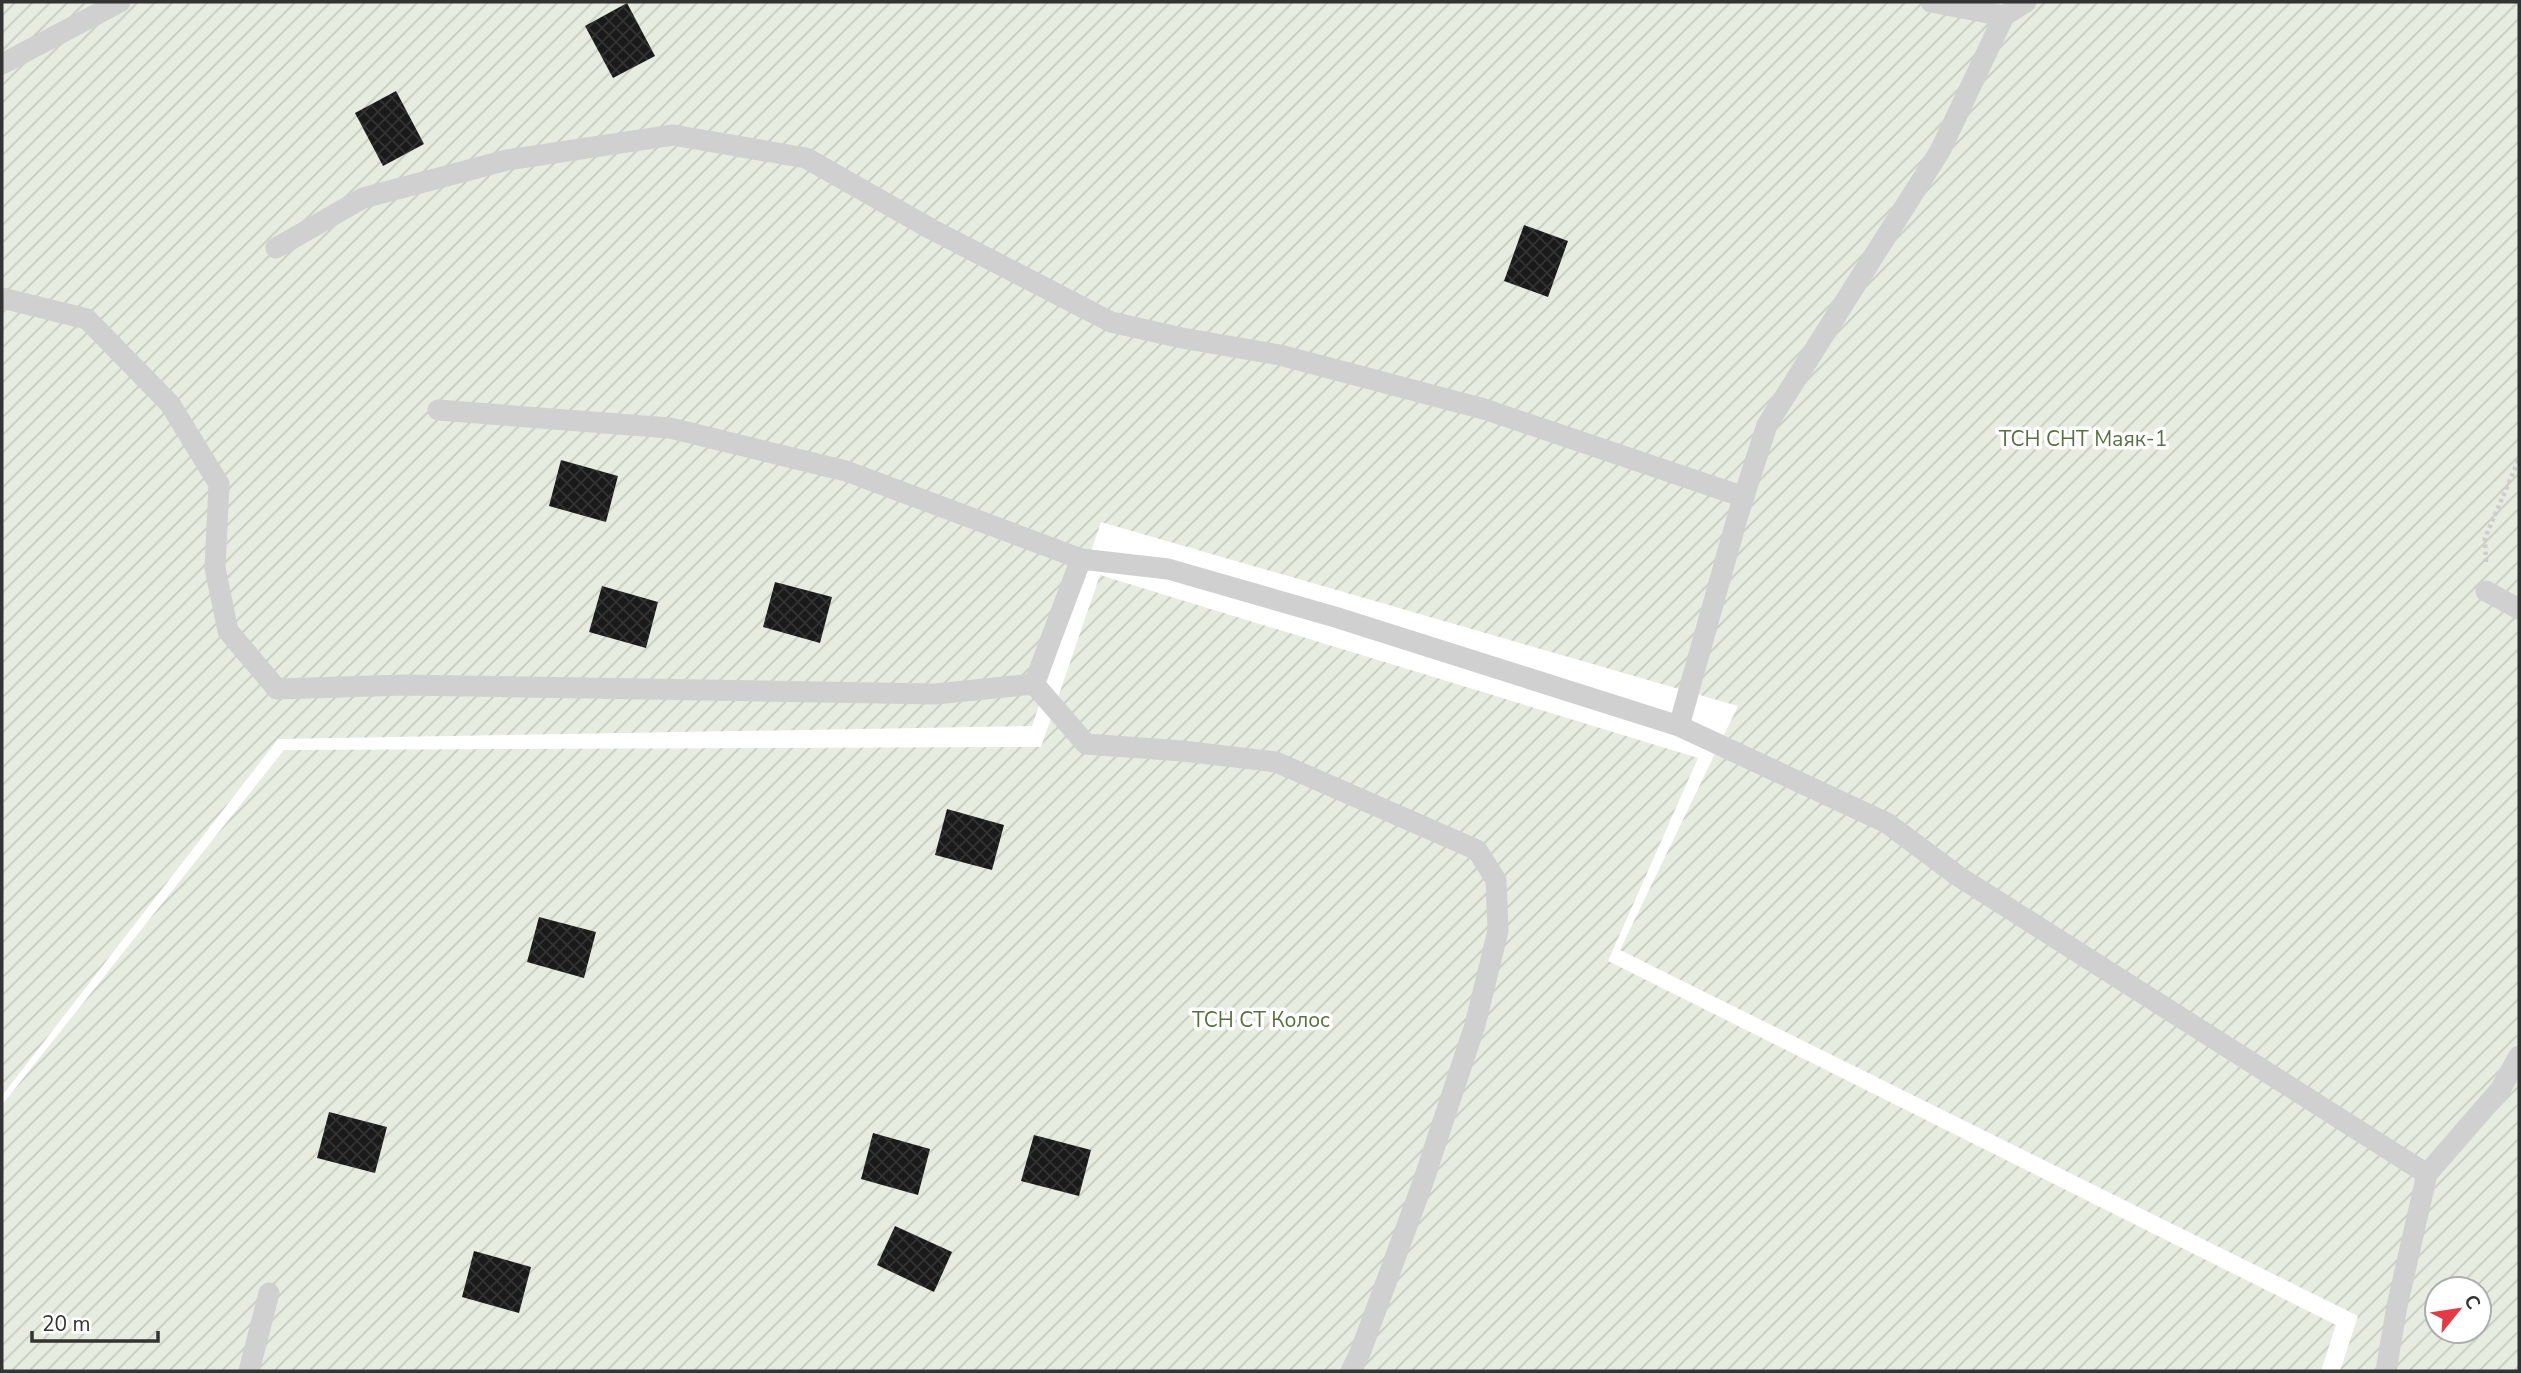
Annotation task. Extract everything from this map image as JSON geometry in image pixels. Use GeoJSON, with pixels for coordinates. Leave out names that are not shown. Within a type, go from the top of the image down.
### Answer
{"type":"FeatureCollection","features":[{"type":"Feature","properties":{"kind":"lane"},"geometry":{"type":"LineString","coordinates":[[2,64],[120,2]]}},
{"type":"Feature","properties":{"kind":"lane"},"geometry":{"type":"LineString","coordinates":[[1931,2],[2004,16]]}},
{"type":"Feature","properties":{"kind":"lane"},"geometry":{"type":"LineString","coordinates":[[1679,726],[1767,425],[1940,151],[2004,16],[2026,2]]}},
{"type":"Feature","properties":{"kind":"lane"},"geometry":{"type":"LineString","coordinates":[[276,248],[363,198],[507,160],[673,135],[806,158],[931,229],[1111,322],[1280,355],[1484,409],[1744,497]]}},
{"type":"Feature","properties":{"kind":"lane"},"geometry":{"type":"LineString","coordinates":[[2,298],[86,319],[170,404],[219,484],[215,568],[228,631],[277,689],[405,685],[935,694],[1034,684]]}},
{"type":"Feature","properties":{"kind":"lane"},"geometry":{"type":"LineString","coordinates":[[438,410],[670,428],[846,471],[1081,559],[1168,569],[1348,621],[1679,726],[1887,823],[1958,876],[2427,1174]]}},
{"type":"Feature","properties":{"kind":"lane"},"geometry":{"type":"LineString","coordinates":[[1034,684],[1081,559]]}},
{"type":"Feature","properties":{"kind":"lane"},"geometry":{"type":"LineString","coordinates":[[2486,591],[2519,609]]}},
{"type":"Feature","properties":{"kind":"lane"},"geometry":{"type":"LineString","coordinates":[[1034,684],[1086,744],[1183,751],[1276,762],[1477,850],[1496,880],[1498,931],[1475,1025],[1422,1185],[1351,1371]]}},
{"type":"Feature","properties":{"kind":"lane"},"geometry":{"type":"LineString","coordinates":[[2386,1371],[2397,1306],[2427,1174],[2500,1090],[2519,1056]]}},
{"type":"Feature","properties":{"kind":"lane"},"geometry":{"type":"LineString","coordinates":[[249,1371],[269,1293]]}},
{"type":"Feature","properties":{"kind":"path"},"geometry":{"type":"LineString","coordinates":[[2486,591],[2485,538],[2519,459]]}},
{"type":"Feature","properties":{"kind":"green space","name":"ТСН СНТ Маяк-1"},"geometry":{"type":"Polygon","coordinates":[[[2,2],[2519,2],[2519,1371],[2340,1371],[2358,1316],[1620,950],[1738,706],[1101,522],[1032,726],[278,739],[2,1096],[2,2]]]}},
{"type":"Feature","properties":{"kind":"green space","name":"ТСН СТ Колос"},"geometry":{"type":"Polygon","coordinates":[[[1100,575],[1698,758],[1608,961],[2336,1325],[2321,1371],[2,1371],[2,1105],[284,750],[1041,747],[1100,575]]]}},
{"type":"Feature","properties":{"kind":"building"},"geometry":{"type":"Polygon","coordinates":[[[627,3],[655,56],[613,78],[585,26],[627,3]]]}},
{"type":"Feature","properties":{"kind":"building"},"geometry":{"type":"Polygon","coordinates":[[[396,91],[424,144],[383,166],[355,113],[396,91]]]}},
{"type":"Feature","properties":{"kind":"building"},"geometry":{"type":"Polygon","coordinates":[[[1524,225],[1568,241],[1548,297],[1504,281],[1524,225]]]}},
{"type":"Feature","properties":{"kind":"building"},"geometry":{"type":"Polygon","coordinates":[[[561,460],[618,476],[606,522],[549,506],[561,460]]]}},
{"type":"Feature","properties":{"kind":"building"},"geometry":{"type":"Polygon","coordinates":[[[775,582],[832,597],[820,643],[763,627],[775,582]]]}},
{"type":"Feature","properties":{"kind":"building"},"geometry":{"type":"Polygon","coordinates":[[[602,586],[658,602],[646,648],[589,632],[602,586]]]}},
{"type":"Feature","properties":{"kind":"building"},"geometry":{"type":"Polygon","coordinates":[[[947,809],[1004,825],[992,870],[935,855],[947,809]]]}},
{"type":"Feature","properties":{"kind":"building"},"geometry":{"type":"Polygon","coordinates":[[[539,917],[596,932],[584,978],[527,962],[539,917]]]}},
{"type":"Feature","properties":{"kind":"building"},"geometry":{"type":"Polygon","coordinates":[[[329,1112],[387,1127],[375,1173],[317,1158],[329,1112]]]}},
{"type":"Feature","properties":{"kind":"building"},"geometry":{"type":"Polygon","coordinates":[[[873,1133],[930,1149],[918,1195],[861,1179],[873,1133]]]}},
{"type":"Feature","properties":{"kind":"building"},"geometry":{"type":"Polygon","coordinates":[[[1034,1135],[1091,1150],[1079,1196],[1021,1181],[1034,1135]]]}},
{"type":"Feature","properties":{"kind":"building"},"geometry":{"type":"Polygon","coordinates":[[[895,1226],[952,1252],[934,1292],[877,1265],[895,1226]]]}},
{"type":"Feature","properties":{"kind":"building"},"geometry":{"type":"Polygon","coordinates":[[[474,1251],[531,1267],[519,1313],[462,1297],[474,1251]]]}}]}
